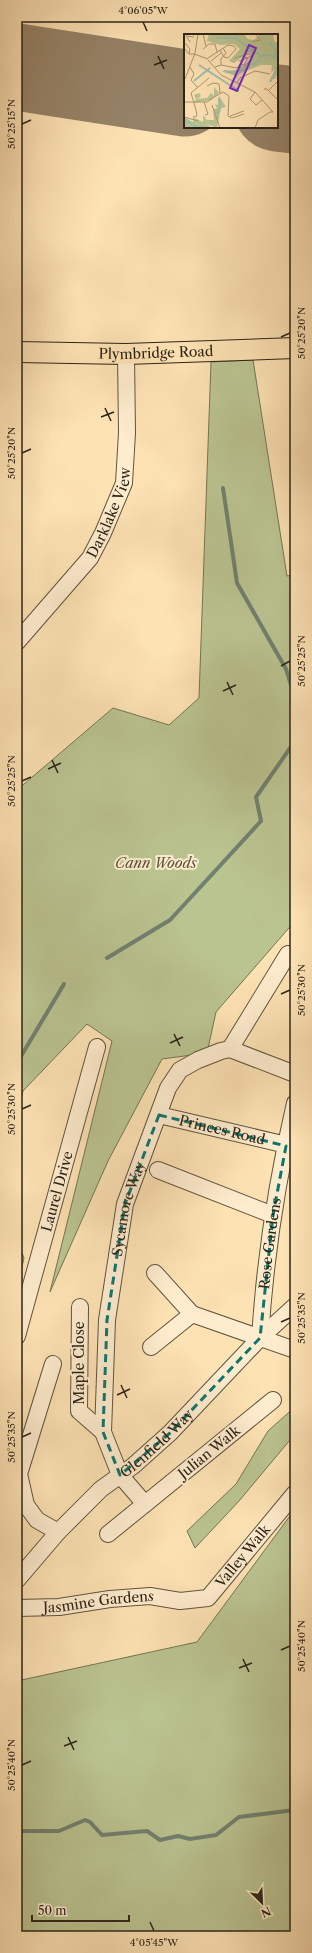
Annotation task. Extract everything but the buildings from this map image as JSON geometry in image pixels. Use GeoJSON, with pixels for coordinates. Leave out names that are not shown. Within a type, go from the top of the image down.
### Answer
{"type":"FeatureCollection","features":[{"type":"Feature","properties":{"kind":"main road","name":"Plymbridge Road"},"geometry":{"type":"LineString","coordinates":[[17,352],[126,354],[295,348]]}},
{"type":"Feature","properties":{"kind":"street","name":"Darklake View"},"geometry":{"type":"LineString","coordinates":[[17,642],[90,558],[103,533],[124,483],[127,433],[126,354]]}},
{"type":"Feature","properties":{"kind":"street"},"geometry":{"type":"LineString","coordinates":[[288,954],[230,1049],[295,1074]]}},
{"type":"Feature","properties":{"kind":"street","name":"Laurel Drive"},"geometry":{"type":"LineString","coordinates":[[17,1336],[97,1047]]}},
{"type":"Feature","properties":{"kind":"street","name":"Sycamore Way"},"geometry":{"type":"LineString","coordinates":[[120,1475],[103,1432],[107,1320],[125,1204],[168,1088],[180,1070],[198,1060],[230,1049]]}},
{"type":"Feature","properties":{"kind":"street","name":"Rose Gardens"},"geometry":{"type":"LineString","coordinates":[[260,1338],[262,1295],[273,1215],[291,1146],[295,1104]]}},
{"type":"Feature","properties":{"kind":"street","name":"Princes Road"},"geometry":{"type":"LineString","coordinates":[[159,1115],[291,1146]]}},
{"type":"Feature","properties":{"kind":"street"},"geometry":{"type":"LineString","coordinates":[[158,1170],[273,1215]]}},
{"type":"Feature","properties":{"kind":"street"},"geometry":{"type":"LineString","coordinates":[[155,1273],[192,1314],[295,1350]]}},
{"type":"Feature","properties":{"kind":"street","name":"Maple Close"},"geometry":{"type":"LineString","coordinates":[[80,1306],[79,1411],[103,1432]]}},
{"type":"Feature","properties":{"kind":"street","name":"Glenfield Way"},"geometry":{"type":"LineString","coordinates":[[17,1580],[58,1532],[102,1489],[170,1433],[260,1338],[295,1306]]}},
{"type":"Feature","properties":{"kind":"street"},"geometry":{"type":"LineString","coordinates":[[151,1347],[192,1314]]}},
{"type":"Feature","properties":{"kind":"street"},"geometry":{"type":"LineString","coordinates":[[53,1364],[19,1474],[26,1505],[37,1520],[58,1532]]}},
{"type":"Feature","properties":{"kind":"street","name":"Julian Walk"},"geometry":{"type":"LineString","coordinates":[[108,1534],[273,1400]]}},
{"type":"Feature","properties":{"kind":"street"},"geometry":{"type":"LineString","coordinates":[[120,1475],[144,1504]]}},
{"type":"Feature","properties":{"kind":"street","name":"Valley Walk"},"geometry":{"type":"LineString","coordinates":[[180,1601],[208,1598],[295,1493]]}},
{"type":"Feature","properties":{"kind":"street","name":"Jasmine Gardens"},"geometry":{"type":"LineString","coordinates":[[17,1608],[59,1606],[110,1599],[150,1596],[180,1601]]}},
{"type":"Feature","properties":{"kind":"highlighted area"},"geometry":{"type":"Polygon","coordinates":[[[159,1115],[286,1146],[273,1215],[260,1338],[170,1433],[120,1475],[103,1432],[107,1320],[125,1204],[159,1115]]]}},
{"type":"Feature","properties":{"kind":"green space","name":"Cann Woods"},"geometry":{"type":"Polygon","coordinates":[[[253,360],[287,576],[295,575],[295,921],[216,1012],[207,1053],[162,1059],[108,1161],[50,1292],[112,1041],[87,1024],[23,1091],[17,1116],[17,790],[113,708],[169,725],[199,698],[211,362],[253,360]]]}},
{"type":"Feature","properties":{"kind":"green space"},"geometry":{"type":"Polygon","coordinates":[[[17,1239],[24,1258],[17,1289],[17,1239]]]}},
{"type":"Feature","properties":{"kind":"green space"},"geometry":{"type":"Polygon","coordinates":[[[295,1407],[295,1434],[239,1501],[195,1548],[187,1531],[236,1484],[268,1431],[295,1407]]]}},
{"type":"Feature","properties":{"kind":"green space"},"geometry":{"type":"Polygon","coordinates":[[[295,1509],[295,1936],[17,1936],[17,1681],[197,1642],[295,1509]]]}},
{"type":"Feature","properties":{"kind":"waterway"},"geometry":{"type":"LineString","coordinates":[[223,488],[237,583],[286,669],[295,698]]}},
{"type":"Feature","properties":{"kind":"waterway"},"geometry":{"type":"LineString","coordinates":[[107,958],[170,920],[261,821],[256,797],[295,741]]}},
{"type":"Feature","properties":{"kind":"waterway"},"geometry":{"type":"LineString","coordinates":[[17,1063],[64,984]]}},
{"type":"Feature","properties":{"kind":"waterway"},"geometry":{"type":"LineString","coordinates":[[17,1831],[59,1831],[85,1820],[90,1822],[102,1835],[147,1831],[160,1840],[178,1836],[190,1839],[216,1835],[239,1817],[295,1810]]}},
{"type":"Feature","properties":{"kind":"runway"},"geometry":{"type":"LineString","coordinates":[[17,67],[184,93]]}},
{"type":"Feature","properties":{"kind":"runway"},"geometry":{"type":"LineString","coordinates":[[278,108],[295,110]]}}]}
